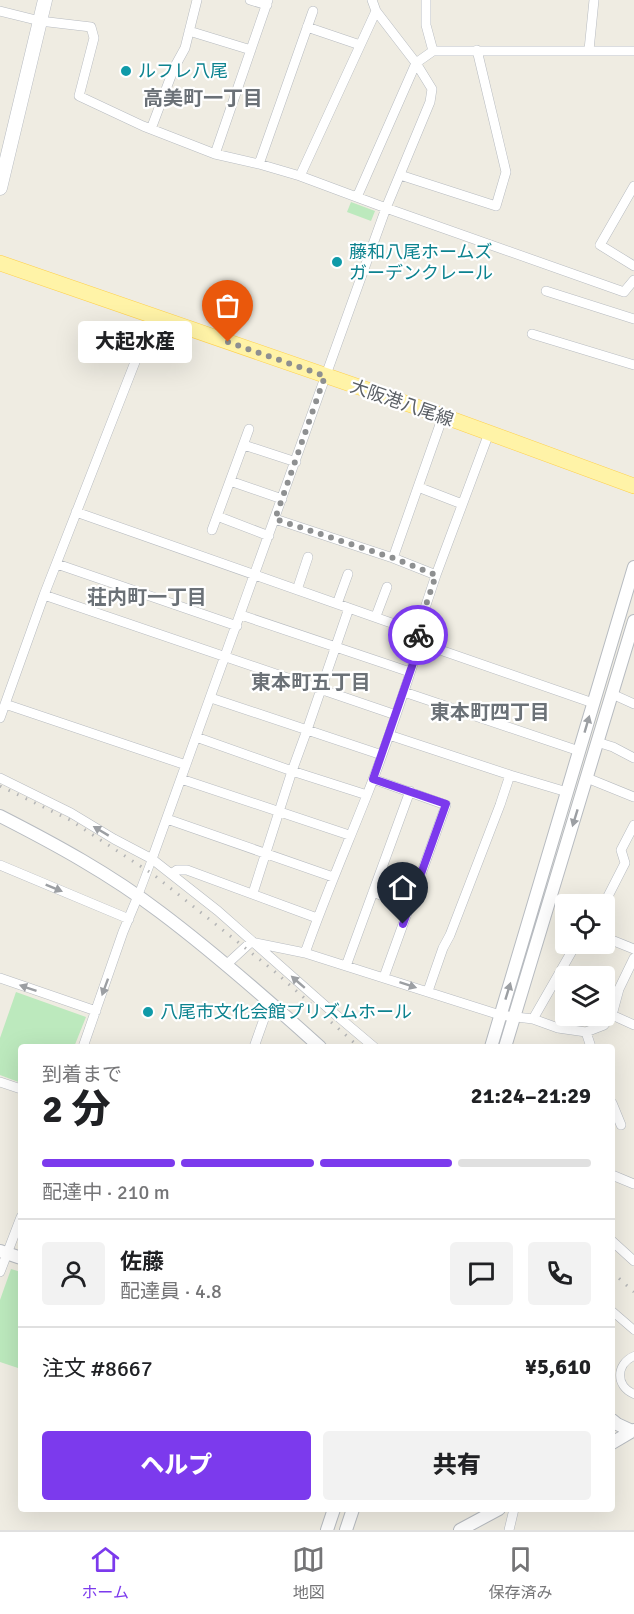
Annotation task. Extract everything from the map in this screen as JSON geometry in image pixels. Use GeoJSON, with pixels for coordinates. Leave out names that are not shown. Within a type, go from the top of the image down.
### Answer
{"type":"FeatureCollection","features":[{"type":"Feature","properties":{"kind":"main road"},"geometry":{"type":"LineString","coordinates":[[0,188],[4,149],[45,0]]}},
{"type":"Feature","properties":{"kind":"main road","name":"大阪港八尾線"},"geometry":{"type":"LineString","coordinates":[[0,262],[443,416],[634,486]]}},
{"type":"Feature","properties":{"kind":"street"},"geometry":{"type":"LineString","coordinates":[[151,129],[174,68],[185,48],[197,0]]}},
{"type":"Feature","properties":{"kind":"street"},"geometry":{"type":"LineString","coordinates":[[215,154],[268,3],[250,0]]}},
{"type":"Feature","properties":{"kind":"street"},"geometry":{"type":"LineString","coordinates":[[84,1044],[241,615],[386,208],[430,102],[432,89],[416,63],[376,11],[372,0]]}},
{"type":"Feature","properties":{"kind":"street"},"geometry":{"type":"LineString","coordinates":[[426,0],[426,25],[433,51]]}},
{"type":"Feature","properties":{"kind":"street"},"geometry":{"type":"LineString","coordinates":[[589,50],[594,0]]}},
{"type":"Feature","properties":{"kind":"street"},"geometry":{"type":"LineString","coordinates":[[0,11],[40,21],[91,27],[94,38],[79,96],[151,129],[215,154],[300,176],[624,292],[634,280]]}},
{"type":"Feature","properties":{"kind":"street"},"geometry":{"type":"LineString","coordinates":[[259,164],[313,11]]}},
{"type":"Feature","properties":{"kind":"street"},"geometry":{"type":"LineString","coordinates":[[300,176],[376,11]]}},
{"type":"Feature","properties":{"kind":"street"},"geometry":{"type":"LineString","coordinates":[[307,27],[360,45]]}},
{"type":"Feature","properties":{"kind":"street"},"geometry":{"type":"LineString","coordinates":[[189,31],[251,50]]}},
{"type":"Feature","properties":{"kind":"street"},"geometry":{"type":"LineString","coordinates":[[400,175],[496,206],[506,172],[477,50]]}},
{"type":"Feature","properties":{"kind":"street"},"geometry":{"type":"LineString","coordinates":[[357,197],[416,63],[433,51],[634,51]]}},
{"type":"Feature","properties":{"kind":"street"},"geometry":{"type":"LineString","coordinates":[[634,186],[600,245],[634,266]]}},
{"type":"Feature","properties":{"kind":"street"},"geometry":{"type":"LineString","coordinates":[[546,291],[634,319]]}},
{"type":"Feature","properties":{"kind":"street"},"geometry":{"type":"LineString","coordinates":[[0,718],[44,595],[153,316]]}},
{"type":"Feature","properties":{"kind":"street"},"geometry":{"type":"LineString","coordinates":[[532,334],[634,365]]}},
{"type":"Feature","properties":{"kind":"street"},"geometry":{"type":"LineString","coordinates":[[393,558],[443,416]]}},
{"type":"Feature","properties":{"kind":"street"},"geometry":{"type":"LineString","coordinates":[[212,530],[249,429]]}},
{"type":"Feature","properties":{"kind":"street"},"geometry":{"type":"LineString","coordinates":[[305,953],[389,735],[420,643],[417,632],[489,433]]}},
{"type":"Feature","properties":{"kind":"street"},"geometry":{"type":"LineString","coordinates":[[244,445],[296,462]]}},
{"type":"Feature","properties":{"kind":"street"},"geometry":{"type":"LineString","coordinates":[[230,481],[282,499]]}},
{"type":"Feature","properties":{"kind":"street"},"geometry":{"type":"LineString","coordinates":[[418,487],[462,504]]}},
{"type":"Feature","properties":{"kind":"street"},"geometry":{"type":"LineString","coordinates":[[76,513],[417,632]]}},
{"type":"Feature","properties":{"kind":"street"},"geometry":{"type":"LineString","coordinates":[[217,516],[269,536]]}},
{"type":"Feature","properties":{"kind":"street"},"geometry":{"type":"LineString","coordinates":[[275,519],[393,558],[436,575]]}},
{"type":"Feature","properties":{"kind":"street"},"geometry":{"type":"LineString","coordinates":[[297,590],[308,557]]}},
{"type":"Feature","properties":{"kind":"street"},"geometry":{"type":"LineString","coordinates":[[57,564],[237,626]]}},
{"type":"Feature","properties":{"kind":"street"},"geometry":{"type":"LineString","coordinates":[[492,1044],[634,567]]}},
{"type":"Feature","properties":{"kind":"street"},"geometry":{"type":"LineString","coordinates":[[337,604],[348,574]]}},
{"type":"Feature","properties":{"kind":"street"},"geometry":{"type":"LineString","coordinates":[[376,616],[387,587]]}},
{"type":"Feature","properties":{"kind":"street"},"geometry":{"type":"LineString","coordinates":[[44,595],[396,715]]}},
{"type":"Feature","properties":{"kind":"street"},"geometry":{"type":"LineString","coordinates":[[253,893],[278,812],[349,608]]}},
{"type":"Feature","properties":{"kind":"street"},"geometry":{"type":"LineString","coordinates":[[241,615],[410,672]]}},
{"type":"Feature","properties":{"kind":"street"},"geometry":{"type":"LineString","coordinates":[[507,1044],[634,621]]}},
{"type":"Feature","properties":{"kind":"street"},"geometry":{"type":"LineString","coordinates":[[420,643],[593,703]]}},
{"type":"Feature","properties":{"kind":"street"},"geometry":{"type":"LineString","coordinates":[[404,692],[579,751]]}},
{"type":"Feature","properties":{"kind":"street"},"geometry":{"type":"LineString","coordinates":[[612,694],[634,704]]}},
{"type":"Feature","properties":{"kind":"street"},"geometry":{"type":"LineString","coordinates":[[211,698],[381,755]]}},
{"type":"Feature","properties":{"kind":"street"},"geometry":{"type":"LineString","coordinates":[[5,704],[186,765]]}},
{"type":"Feature","properties":{"kind":"street"},"geometry":{"type":"LineString","coordinates":[[389,735],[567,792]]}},
{"type":"Feature","properties":{"kind":"street"},"geometry":{"type":"LineString","coordinates":[[196,737],[367,795]]}},
{"type":"Feature","properties":{"kind":"street"},"geometry":{"type":"LineString","coordinates":[[597,742],[634,758]]}},
{"type":"Feature","properties":{"kind":"street"},"geometry":{"type":"LineString","coordinates":[[428,991],[510,775]]}},
{"type":"Feature","properties":{"kind":"street"},"geometry":{"type":"LineString","coordinates":[[0,778],[71,813],[152,859],[218,911],[370,1044]]}},
{"type":"Feature","properties":{"kind":"street"},"geometry":{"type":"LineString","coordinates":[[587,778],[634,797]]}},
{"type":"Feature","properties":{"kind":"street"},"geometry":{"type":"LineString","coordinates":[[181,779],[350,836]]}},
{"type":"Feature","properties":{"kind":"street"},"geometry":{"type":"LineString","coordinates":[[373,779],[446,804],[384,977]]}},
{"type":"Feature","properties":{"kind":"street"},"geometry":{"type":"LineString","coordinates":[[346,966],[410,791]]}},
{"type":"Feature","properties":{"kind":"street"},"geometry":{"type":"LineString","coordinates":[[0,816],[46,839],[161,912],[270,1002],[317,1044]]}},
{"type":"Feature","properties":{"kind":"street"},"geometry":{"type":"LineString","coordinates":[[167,819],[333,877]]}},
{"type":"Feature","properties":{"kind":"street"},"geometry":{"type":"LineString","coordinates":[[609,894],[625,863],[621,850],[634,825]]}},
{"type":"Feature","properties":{"kind":"street"},"geometry":{"type":"LineString","coordinates":[[0,866],[129,919]]}},
{"type":"Feature","properties":{"kind":"street"},"geometry":{"type":"LineString","coordinates":[[171,874],[177,870],[187,870],[317,918]]}},
{"type":"Feature","properties":{"kind":"street"},"geometry":{"type":"LineString","coordinates":[[373,892],[409,906]]}},
{"type":"Feature","properties":{"kind":"street"},"geometry":{"type":"LineString","coordinates":[[615,941],[634,949]]}},
{"type":"Feature","properties":{"kind":"street"},"geometry":{"type":"LineString","coordinates":[[226,965],[251,942]]}},
{"type":"Feature","properties":{"kind":"street"},"geometry":{"type":"LineString","coordinates":[[251,942],[305,953],[500,1015],[533,1019],[558,1028],[586,1032],[601,1026]]}},
{"type":"Feature","properties":{"kind":"street"},"geometry":{"type":"LineString","coordinates":[[533,1019],[570,954]]}},
{"type":"Feature","properties":{"kind":"street"},"geometry":{"type":"LineString","coordinates":[[615,1004],[619,989],[634,958]]}},
{"type":"Feature","properties":{"kind":"street"},"geometry":{"type":"LineString","coordinates":[[0,978],[96,1011]]}},
{"type":"Feature","properties":{"kind":"street"},"geometry":{"type":"LineString","coordinates":[[255,1044],[270,1002]]}},
{"type":"Feature","properties":{"kind":"street"},"geometry":{"type":"LineString","coordinates":[[615,1016],[634,1025]]}},
{"type":"Feature","properties":{"kind":"street"},"geometry":{"type":"LineString","coordinates":[[586,1032],[590,1044]]}},
{"type":"Feature","properties":{"kind":"street"},"geometry":{"type":"LineString","coordinates":[[0,1082],[18,1088]]}},
{"type":"Feature","properties":{"kind":"street"},"geometry":{"type":"LineString","coordinates":[[615,1110],[621,1125]]}},
{"type":"Feature","properties":{"kind":"street"},"geometry":{"type":"LineString","coordinates":[[615,1176],[634,1184]]}},
{"type":"Feature","properties":{"kind":"street"},"geometry":{"type":"LineString","coordinates":[[0,1272],[4,1252],[18,1223]]}},
{"type":"Feature","properties":{"kind":"street"},"geometry":{"type":"LineString","coordinates":[[615,1244],[634,1261]]}},
{"type":"Feature","properties":{"kind":"street"},"geometry":{"type":"LineString","coordinates":[[615,1312],[634,1330]]}},
{"type":"Feature","properties":{"kind":"street"},"geometry":{"type":"LineString","coordinates":[[634,1356],[626,1361],[620,1374],[624,1387],[634,1394]]}},
{"type":"Feature","properties":{"kind":"street"},"geometry":{"type":"LineString","coordinates":[[615,1422],[633,1431]]}},
{"type":"Feature","properties":{"kind":"street"},"geometry":{"type":"LineString","coordinates":[[615,1441],[633,1431]]}},
{"type":"Feature","properties":{"kind":"street"},"geometry":{"type":"LineString","coordinates":[[327,1530],[333,1512]]}},
{"type":"Feature","properties":{"kind":"street"},"geometry":{"type":"LineString","coordinates":[[346,1530],[352,1512]]}},
{"type":"Feature","properties":{"kind":"street"},"geometry":{"type":"LineString","coordinates":[[460,1530],[493,1512]]}},
{"type":"Feature","properties":{"kind":"street"},"geometry":{"type":"LineString","coordinates":[[509,1530],[513,1512]]}},
{"type":"Feature","properties":{"kind":"green space"},"geometry":{"type":"Polygon","coordinates":[[[351,202],[375,211],[371,221],[347,212],[351,202]]]}},
{"type":"Feature","properties":{"kind":"green space"},"geometry":{"type":"Polygon","coordinates":[[[16,992],[86,1017],[75,1044],[18,1044],[18,1082],[0,1075],[0,1038],[16,992]]]}},
{"type":"Feature","properties":{"kind":"green space"},"geometry":{"type":"Polygon","coordinates":[[[11,1269],[18,1271],[18,1368],[0,1362],[0,1300],[11,1269]]]}},
{"type":"Feature","properties":{"kind":"railway"},"geometry":{"type":"LineString","coordinates":[[0,786],[70,820],[154,875],[274,971],[356,1044]]}},
{"type":"Feature","properties":{"kind":"railway"},"geometry":{"type":"LineString","coordinates":[[615,1275],[634,1292]]}},
{"type":"Feature","properties":{"kind":"way so far"},"geometry":{"type":"LineString","coordinates":[[228,342],[325,376],[275,519],[393,558],[436,575],[417,632],[418,635]]}},
{"type":"Feature","properties":{"kind":"place","name":"ルフレ八尾"},"geometry":{"type":"Point","coordinates":[126,71]}},
{"type":"Feature","properties":{"kind":"place","name":"藤和八尾ホームズ ガーデンクレール"},"geometry":{"type":"Point","coordinates":[337,262]}},
{"type":"Feature","properties":{"kind":"place","name":"大起水産"},"geometry":{"type":"Point","coordinates":[228,342]}},
{"type":"Feature","properties":{"kind":"place","name":"八尾市文化会館プリズムホール"},"geometry":{"type":"Point","coordinates":[148,1012]}},
{"type":"Feature","properties":{"kind":"district","name":"高美町一丁目"},"geometry":{"type":"Point","coordinates":[203,98]}},
{"type":"Feature","properties":{"kind":"district","name":"荘内町一丁目"},"geometry":{"type":"Point","coordinates":[147,597]}},
{"type":"Feature","properties":{"kind":"district","name":"東本町五丁目"},"geometry":{"type":"Point","coordinates":[311,682]}},
{"type":"Feature","properties":{"kind":"district","name":"東本町四丁目"},"geometry":{"type":"Point","coordinates":[490,712]}},
{"type":"Feature","properties":{"kind":"route"},"geometry":{"type":"LineString","coordinates":[[403,924],[446,804],[373,779],[420,643],[418,635]]}}]}
